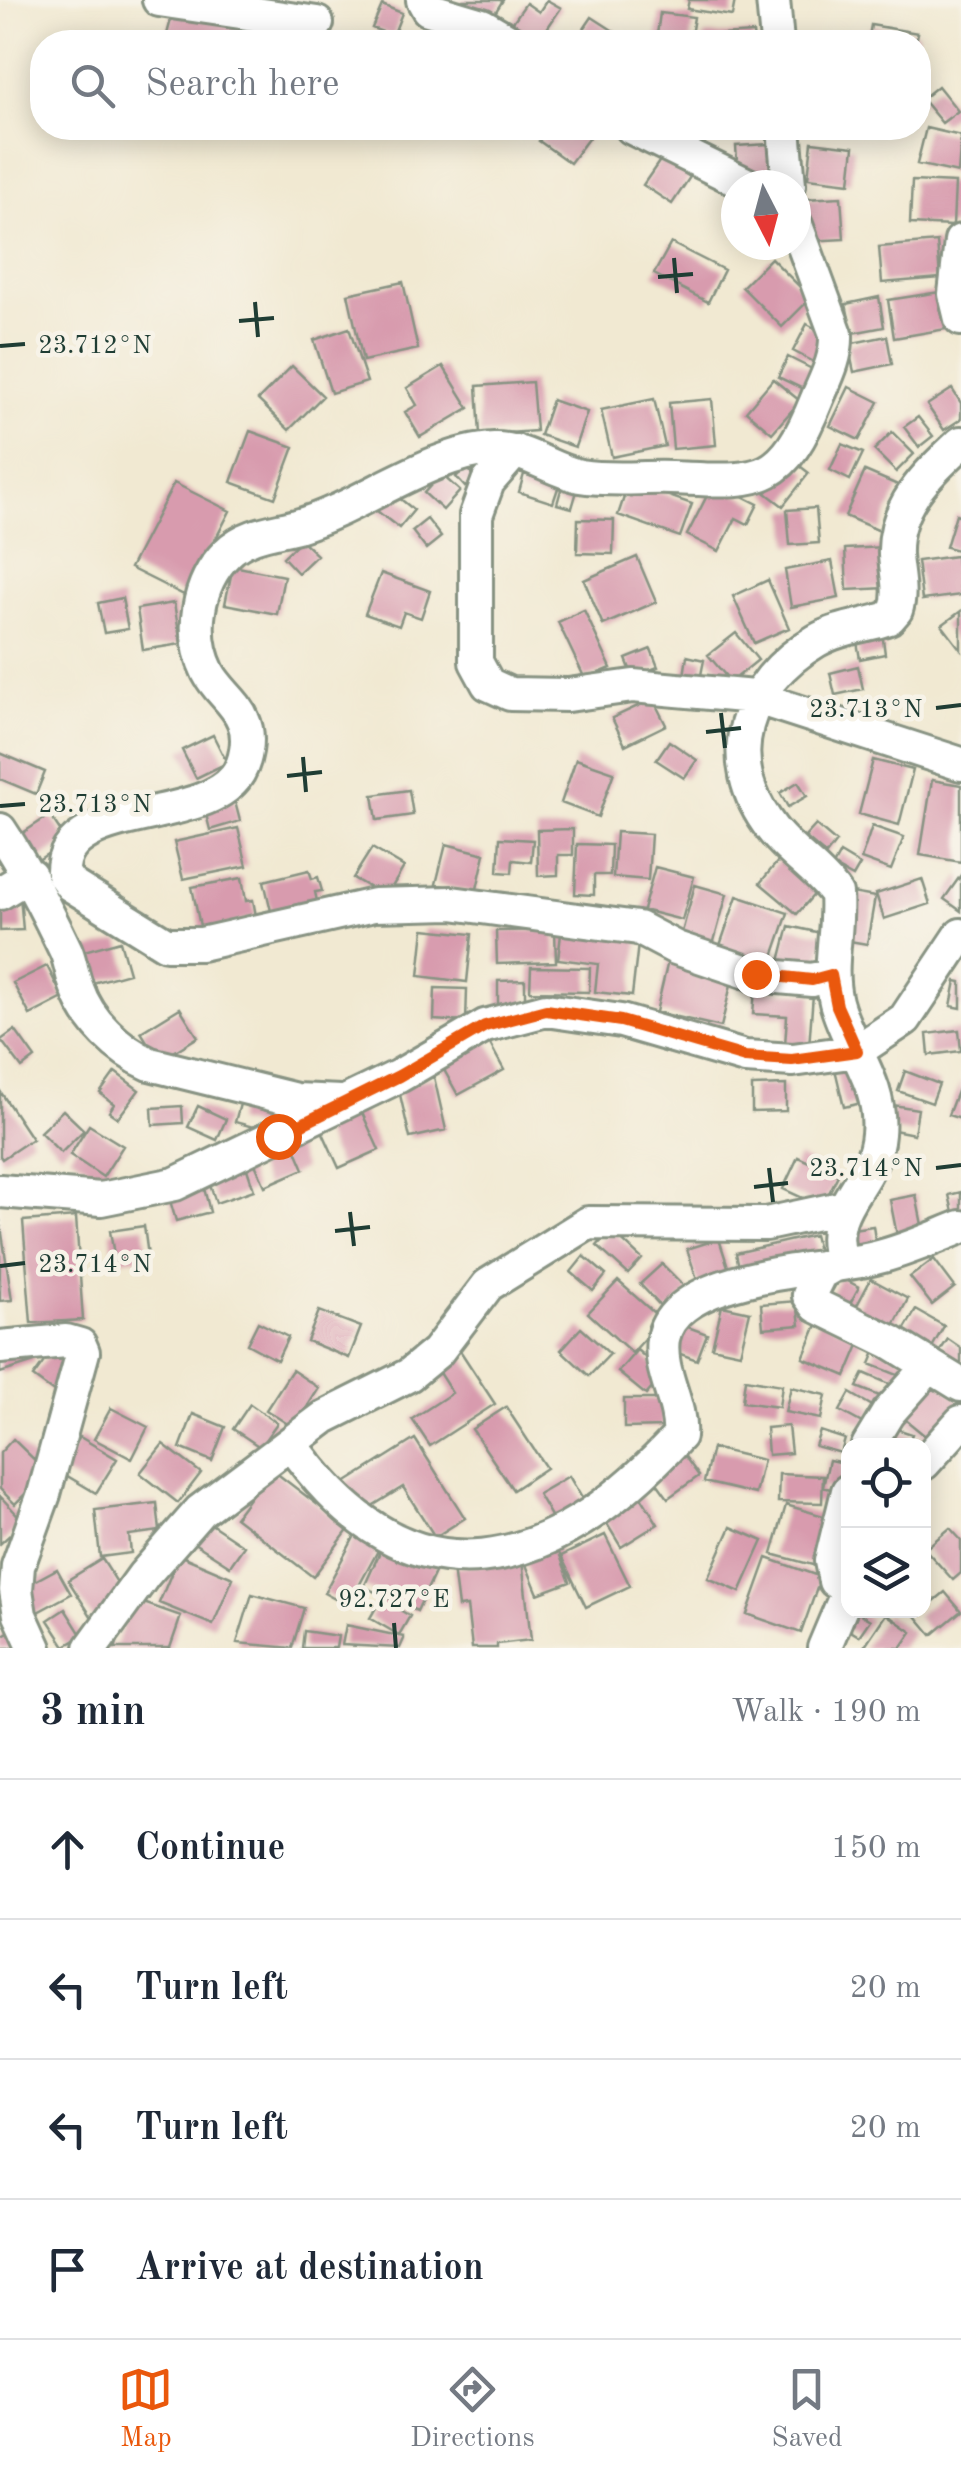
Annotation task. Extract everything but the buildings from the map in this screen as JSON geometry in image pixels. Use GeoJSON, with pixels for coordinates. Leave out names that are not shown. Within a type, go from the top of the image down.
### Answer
{"type":"FeatureCollection","features":[{"type":"Feature","properties":{"kind":"street"},"geometry":{"type":"LineString","coordinates":[[159,0],[317,23]]}},
{"type":"Feature","properties":{"kind":"street"},"geometry":{"type":"LineString","coordinates":[[423,0],[428,8],[489,30]]}},
{"type":"Feature","properties":{"kind":"street"},"geometry":{"type":"LineString","coordinates":[[773,0],[775,30]]}},
{"type":"Feature","properties":{"kind":"street"},"geometry":{"type":"LineString","coordinates":[[656,140],[721,172]]}},
{"type":"Feature","properties":{"kind":"street"},"geometry":{"type":"LineString","coordinates":[[785,140],[787,170]]}},
{"type":"Feature","properties":{"kind":"street"},"geometry":{"type":"LineString","coordinates":[[961,241],[955,294],[961,320]]}},
{"type":"Feature","properties":{"kind":"street"},"geometry":{"type":"LineString","coordinates":[[809,260],[836,334],[836,350],[811,416],[772,472],[746,481],[719,482],[592,477],[515,452],[477,451],[333,514],[258,534],[231,549],[214,568],[198,610],[200,650],[208,672],[246,726],[244,758],[236,777],[223,788],[187,805],[94,829],[74,839],[64,852],[62,874],[71,885],[166,944],[201,944],[374,905],[452,903],[638,928],[676,948],[756,974],[812,980],[831,975]]}},
{"type":"Feature","properties":{"kind":"street"},"geometry":{"type":"LineString","coordinates":[[841,1261],[836,1232],[841,1208],[869,1172],[878,1136],[874,1087],[837,1006],[831,975],[836,894],[771,828],[749,786],[743,745],[754,698],[817,640],[889,618],[896,610],[895,549],[901,515],[912,493],[961,443]]}},
{"type":"Feature","properties":{"kind":"street"},"geometry":{"type":"LineString","coordinates":[[515,452],[488,482],[476,515],[476,662],[488,684],[510,694],[568,696],[634,686],[754,698],[961,764]]}},
{"type":"Feature","properties":{"kind":"street"},"geometry":{"type":"LineString","coordinates":[[0,830],[30,875],[67,954],[78,992],[92,1016],[128,1054],[296,1100],[346,1102]]}},
{"type":"Feature","properties":{"kind":"street"},"geometry":{"type":"LineString","coordinates":[[0,892],[30,875]]}},
{"type":"Feature","properties":{"kind":"street"},"geometry":{"type":"LineString","coordinates":[[5,1183],[101,1199],[175,1184],[346,1102],[485,1026],[546,1010],[621,1021],[745,1057],[792,1060],[857,1051],[905,1019],[961,935]]}},
{"type":"Feature","properties":{"kind":"street"},"geometry":{"type":"LineString","coordinates":[[91,1648],[144,1574],[200,1511],[292,1445],[325,1416],[410,1375],[437,1352],[488,1285],[588,1222],[766,1224],[841,1208]]}},
{"type":"Feature","properties":{"kind":"street"},"geometry":{"type":"LineString","coordinates":[[292,1445],[340,1506],[383,1534],[443,1559],[501,1554],[588,1514],[622,1491],[679,1436],[663,1363],[663,1336],[686,1307],[736,1284],[841,1261],[872,1260],[961,1226]]}},
{"type":"Feature","properties":{"kind":"street"},"geometry":{"type":"LineString","coordinates":[[841,1261],[820,1273],[810,1290],[812,1301],[961,1384]]}},
{"type":"Feature","properties":{"kind":"street"},"geometry":{"type":"LineString","coordinates":[[0,1346],[66,1341],[80,1346],[83,1352],[44,1494],[18,1566],[18,1602],[35,1648]]}},
{"type":"Feature","properties":{"kind":"street"},"geometry":{"type":"LineString","coordinates":[[873,1438],[888,1412],[930,1366]]}},
{"type":"Feature","properties":{"kind":"street"},"geometry":{"type":"LineString","coordinates":[[931,1455],[961,1422]]}},
{"type":"Feature","properties":{"kind":"street"},"geometry":{"type":"LineString","coordinates":[[841,1520],[831,1561],[835,1582],[841,1586]]}},
{"type":"Feature","properties":{"kind":"street"},"geometry":{"type":"LineString","coordinates":[[824,1648],[841,1608]]}},
{"type":"Feature","properties":{"kind":"route"},"geometry":{"type":"LineString","coordinates":[[278,1136],[399,1076],[485,1026],[546,1010],[576,1011],[621,1021],[745,1057],[792,1060],[857,1051],[837,1006],[831,975],[788,980],[756,974]]}}]}
